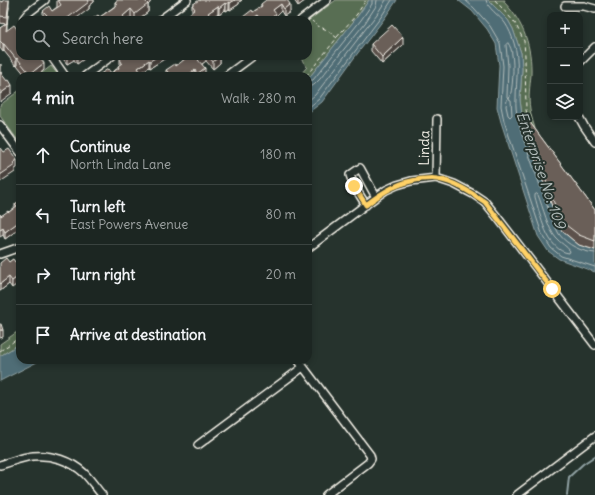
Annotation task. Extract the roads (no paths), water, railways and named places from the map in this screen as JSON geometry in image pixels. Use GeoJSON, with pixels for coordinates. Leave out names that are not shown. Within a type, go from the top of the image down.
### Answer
{"type":"FeatureCollection","features":[{"type":"Feature","properties":{"kind":"street"},"geometry":{"type":"LineString","coordinates":[[26,16],[45,0]]}},
{"type":"Feature","properties":{"kind":"street"},"geometry":{"type":"LineString","coordinates":[[165,16],[187,0]]}},
{"type":"Feature","properties":{"kind":"street"},"geometry":{"type":"LineString","coordinates":[[306,16],[327,0]]}},
{"type":"Feature","properties":{"kind":"street"},"geometry":{"type":"LineString","coordinates":[[565,6],[584,6],[595,10]]}},
{"type":"Feature","properties":{"kind":"street"},"geometry":{"type":"LineString","coordinates":[[583,59],[595,46]]}},
{"type":"Feature","properties":{"kind":"street"},"geometry":{"type":"LineString","coordinates":[[54,60],[63,72]]}},
{"type":"Feature","properties":{"kind":"street"},"geometry":{"type":"LineString","coordinates":[[90,72],[107,60]]}},
{"type":"Feature","properties":{"kind":"street"},"geometry":{"type":"LineString","coordinates":[[231,72],[248,60]]}},
{"type":"Feature","properties":{"kind":"street","name":"Linda"},"geometry":{"type":"LineString","coordinates":[[436,178],[437,119]]}},
{"type":"Feature","properties":{"kind":"street"},"geometry":{"type":"LineString","coordinates":[[581,120],[595,142]]}},
{"type":"Feature","properties":{"kind":"street"},"geometry":{"type":"LineString","coordinates":[[0,125],[3,136],[16,148]]}},
{"type":"Feature","properties":{"kind":"street"},"geometry":{"type":"LineString","coordinates":[[366,205],[354,186],[350,175],[360,168],[376,197]]}},
{"type":"Feature","properties":{"kind":"street"},"geometry":{"type":"LineString","coordinates":[[312,245],[376,197],[397,185],[411,181],[436,178],[454,184],[474,194],[485,202],[595,345]]}},
{"type":"Feature","properties":{"kind":"street"},"geometry":{"type":"LineString","coordinates":[[0,254],[16,248]]}},
{"type":"Feature","properties":{"kind":"street"},"geometry":{"type":"LineString","coordinates":[[301,364],[370,455],[371,460],[331,494]]}},
{"type":"Feature","properties":{"kind":"street"},"geometry":{"type":"LineString","coordinates":[[198,445],[303,367]]}},
{"type":"Feature","properties":{"kind":"street"},"geometry":{"type":"LineString","coordinates":[[517,495],[595,436]]}},
{"type":"Feature","properties":{"kind":"street"},"geometry":{"type":"LineString","coordinates":[[0,465],[33,456],[48,456],[59,459],[83,472],[102,495]]}},
{"type":"Feature","properties":{"kind":"water"},"geometry":{"type":"Polygon","coordinates":[[[369,0],[397,0],[322,102],[312,110],[312,74],[369,0]]]}},
{"type":"Feature","properties":{"kind":"water"},"geometry":{"type":"Polygon","coordinates":[[[458,0],[488,0],[508,20],[513,29],[521,53],[522,69],[520,100],[526,134],[562,231],[579,245],[595,250],[595,272],[559,259],[548,251],[538,236],[497,107],[499,65],[496,44],[487,29],[472,11],[458,0]]]}},
{"type":"Feature","properties":{"kind":"water"},"geometry":{"type":"Polygon","coordinates":[[[16,346],[16,364],[33,364],[0,381],[0,356],[16,346]]]}},
{"type":"Feature","properties":{"kind":"waterway"},"geometry":{"type":"LineString","coordinates":[[567,495],[569,477],[583,464],[595,456]]}},
{"type":"Feature","properties":{"kind":"water label","name":"Enterprise No. 109"},"geometry":{"type":"Point","coordinates":[541,170]}}]}
